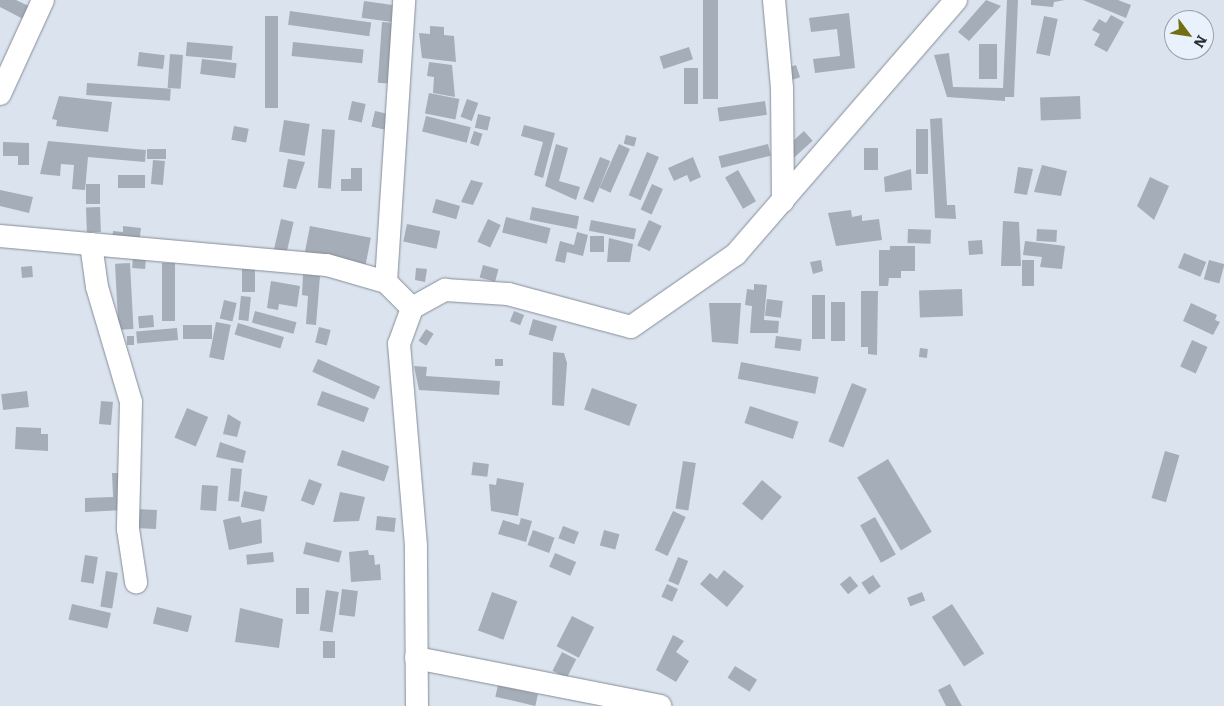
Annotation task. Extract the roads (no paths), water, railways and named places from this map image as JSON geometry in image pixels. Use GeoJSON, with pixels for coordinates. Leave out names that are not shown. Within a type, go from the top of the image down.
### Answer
{"type":"FeatureCollection","features":[{"type":"Feature","properties":{"kind":"street"},"geometry":{"type":"LineString","coordinates":[[0,94],[43,0]]}},
{"type":"Feature","properties":{"kind":"street"},"geometry":{"type":"LineString","coordinates":[[386,282],[404,0]]}},
{"type":"Feature","properties":{"kind":"street"},"geometry":{"type":"LineString","coordinates":[[774,0],[782,88],[783,201]]}},
{"type":"Feature","properties":{"kind":"street"},"geometry":{"type":"LineString","coordinates":[[418,706],[416,546],[399,344],[412,308],[445,290],[508,294],[631,327],[736,254],[956,0]]}},
{"type":"Feature","properties":{"kind":"street"},"geometry":{"type":"LineString","coordinates":[[0,236],[327,264],[386,282],[412,308]]}},
{"type":"Feature","properties":{"kind":"street"},"geometry":{"type":"LineString","coordinates":[[90,244],[97,287],[131,402],[128,528],[136,582]]}},
{"type":"Feature","properties":{"kind":"street"},"geometry":{"type":"LineString","coordinates":[[416,658],[660,706]]}}]}
